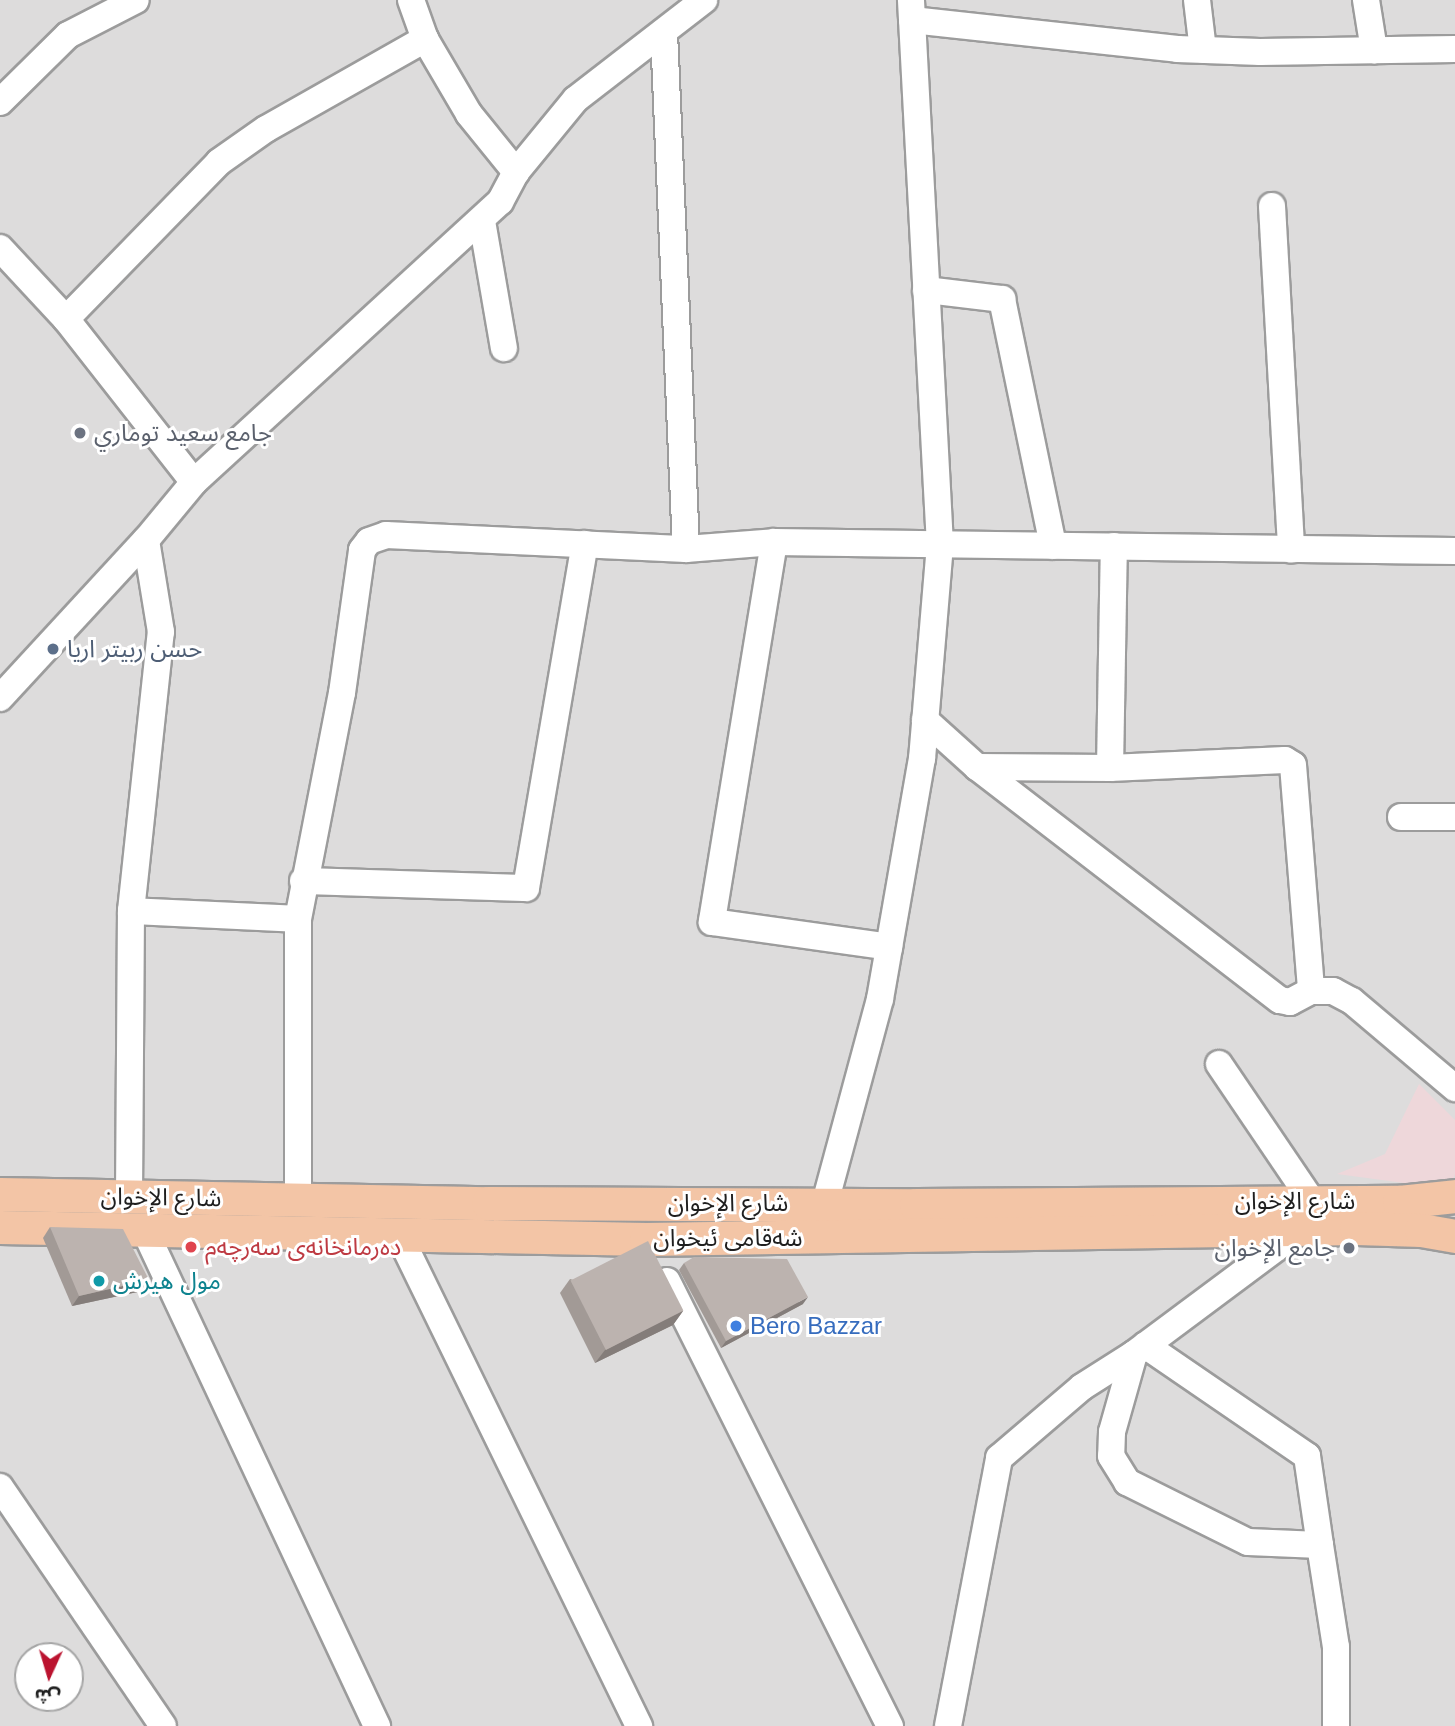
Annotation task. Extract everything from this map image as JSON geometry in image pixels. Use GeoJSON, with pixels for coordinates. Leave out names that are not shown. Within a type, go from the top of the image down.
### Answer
{"type":"FeatureCollection","features":[{"type":"Feature","properties":{"kind":"main road","name":"شارع الإخوان"},"geometry":{"type":"LineString","coordinates":[[0,1194],[488,1203],[825,1203],[1452,1217]]}},
{"type":"Feature","properties":{"kind":"main road"},"geometry":{"type":"LineString","coordinates":[[488,1203],[488,1237]]}},
{"type":"Feature","properties":{"kind":"main road","name":"شەقامی ئیخوان"},"geometry":{"type":"LineString","coordinates":[[0,1227],[646,1239],[1306,1215]]}},
{"type":"Feature","properties":{"kind":"street"},"geometry":{"type":"LineString","coordinates":[[0,102],[68,35],[135,0]]}},
{"type":"Feature","properties":{"kind":"street"},"geometry":{"type":"LineString","coordinates":[[411,0],[425,39],[469,114],[516,172]]}},
{"type":"Feature","properties":{"kind":"street"},"geometry":{"type":"LineString","coordinates":[[0,698],[146,540],[194,482],[401,290],[482,221],[500,202],[516,172],[576,100],[705,0]]}},
{"type":"Feature","properties":{"kind":"street"},"geometry":{"type":"LineString","coordinates":[[1197,0],[1203,50]]}},
{"type":"Feature","properties":{"kind":"street"},"geometry":{"type":"LineString","coordinates":[[1366,0],[1374,50]]}},
{"type":"Feature","properties":{"kind":"street"},"geometry":{"type":"LineString","coordinates":[[825,1203],[880,999],[922,760],[940,545],[912,10],[1203,50],[1455,49]]}},
{"type":"Feature","properties":{"kind":"street"},"geometry":{"type":"LineString","coordinates":[[664,32],[686,549]]}},
{"type":"Feature","properties":{"kind":"street"},"geometry":{"type":"LineString","coordinates":[[66,319],[219,162],[266,129],[425,39]]}},
{"type":"Feature","properties":{"kind":"street"},"geometry":{"type":"LineString","coordinates":[[1272,206],[1291,549]]}},
{"type":"Feature","properties":{"kind":"street"},"geometry":{"type":"LineString","coordinates":[[482,221],[504,348]]}},
{"type":"Feature","properties":{"kind":"street"},"geometry":{"type":"LineString","coordinates":[[0,248],[66,319],[194,482]]}},
{"type":"Feature","properties":{"kind":"street"},"geometry":{"type":"LineString","coordinates":[[926,290],[1002,299],[1053,545]]}},
{"type":"Feature","properties":{"kind":"street"},"geometry":{"type":"LineString","coordinates":[[298,1199],[298,919],[303,881],[342,693],[362,550],[369,541],[386,535],[686,549],[774,542],[1455,551]]}},
{"type":"Feature","properties":{"kind":"street"},"geometry":{"type":"LineString","coordinates":[[129,1196],[131,911],[162,632],[146,540]]}},
{"type":"Feature","properties":{"kind":"street"},"geometry":{"type":"LineString","coordinates":[[774,542],[712,922],[889,947]]}},
{"type":"Feature","properties":{"kind":"street"},"geometry":{"type":"LineString","coordinates":[[303,881],[526,888],[585,544]]}},
{"type":"Feature","properties":{"kind":"street"},"geometry":{"type":"LineString","coordinates":[[1110,768],[1114,546]]}},
{"type":"Feature","properties":{"kind":"street"},"geometry":{"type":"LineString","coordinates":[[925,720],[977,767],[1280,1000],[1290,1002],[1311,991],[1333,991],[1352,1001],[1455,1087]]}},
{"type":"Feature","properties":{"kind":"street"},"geometry":{"type":"LineString","coordinates":[[977,767],[1110,768],[1285,760],[1293,765],[1311,991]]}},
{"type":"Feature","properties":{"kind":"street"},"geometry":{"type":"LineString","coordinates":[[1401,817],[1455,817]]}},
{"type":"Feature","properties":{"kind":"street"},"geometry":{"type":"LineString","coordinates":[[131,911],[298,919]]}},
{"type":"Feature","properties":{"kind":"street"},"geometry":{"type":"LineString","coordinates":[[948,1726],[999,1458],[1082,1387],[1139,1349],[1306,1215],[1219,1064]]}},
{"type":"Feature","properties":{"kind":"street"},"geometry":{"type":"LineString","coordinates":[[145,1231],[377,1726]]}},
{"type":"Feature","properties":{"kind":"street"},"geometry":{"type":"LineString","coordinates":[[399,1235],[639,1726]]}},
{"type":"Feature","properties":{"kind":"street"},"geometry":{"type":"LineString","coordinates":[[646,1239],[890,1726]]}},
{"type":"Feature","properties":{"kind":"street"},"geometry":{"type":"LineString","coordinates":[[1139,1349],[1112,1432],[1111,1456],[1127,1482],[1248,1542],[1320,1545]]}},
{"type":"Feature","properties":{"kind":"street"},"geometry":{"type":"LineString","coordinates":[[1139,1349],[1307,1456],[1336,1647],[1336,1726]]}},
{"type":"Feature","properties":{"kind":"street"},"geometry":{"type":"LineString","coordinates":[[0,1487],[163,1726]]}},
{"type":"Feature","properties":{"kind":"shaded area"},"geometry":{"type":"Polygon","coordinates":[[[0,0],[1455,0],[1455,1726],[0,1726],[0,0]]]}},
{"type":"Feature","properties":{"kind":"shaded area"},"geometry":{"type":"Polygon","coordinates":[[[1419,1084],[1455,1120],[1455,1174],[1449,1189],[1337,1174],[1385,1154],[1419,1084]]]}},
{"type":"Feature","properties":{"kind":"building","name":"مول هيرش"},"geometry":{"type":"Polygon","coordinates":[[[50,1227],[123,1229],[149,1280],[79,1296],[50,1227]]]}},
{"type":"Feature","properties":{"kind":"building"},"geometry":{"type":"Polygon","coordinates":[[[648,1241],[683,1310],[606,1350],[570,1280],[648,1241]]]}},
{"type":"Feature","properties":{"kind":"building","name":"Bero Bazzar"},"geometry":{"type":"Polygon","coordinates":[[[694,1257],[787,1259],[808,1297],[726,1341],[684,1263],[694,1257]]]}},
{"type":"Feature","properties":{"kind":"place","name":"جامع سعيد توماري"},"geometry":{"type":"Point","coordinates":[80,433]}},
{"type":"Feature","properties":{"kind":"place","name":"حسن ربيتر اريا"},"geometry":{"type":"Point","coordinates":[53,649]}},
{"type":"Feature","properties":{"kind":"place","name":"دەرمانخانەی سەرچەم"},"geometry":{"type":"Point","coordinates":[191,1247]}},
{"type":"Feature","properties":{"kind":"place","name":"جامع الإخوان"},"geometry":{"type":"Point","coordinates":[1349,1248]}},
{"type":"Feature","properties":{"kind":"place","name":"مول هيرش"},"geometry":{"type":"Point","coordinates":[99,1281]}},
{"type":"Feature","properties":{"kind":"place","name":"Bero Bazzar"},"geometry":{"type":"Point","coordinates":[736,1326]}}]}
